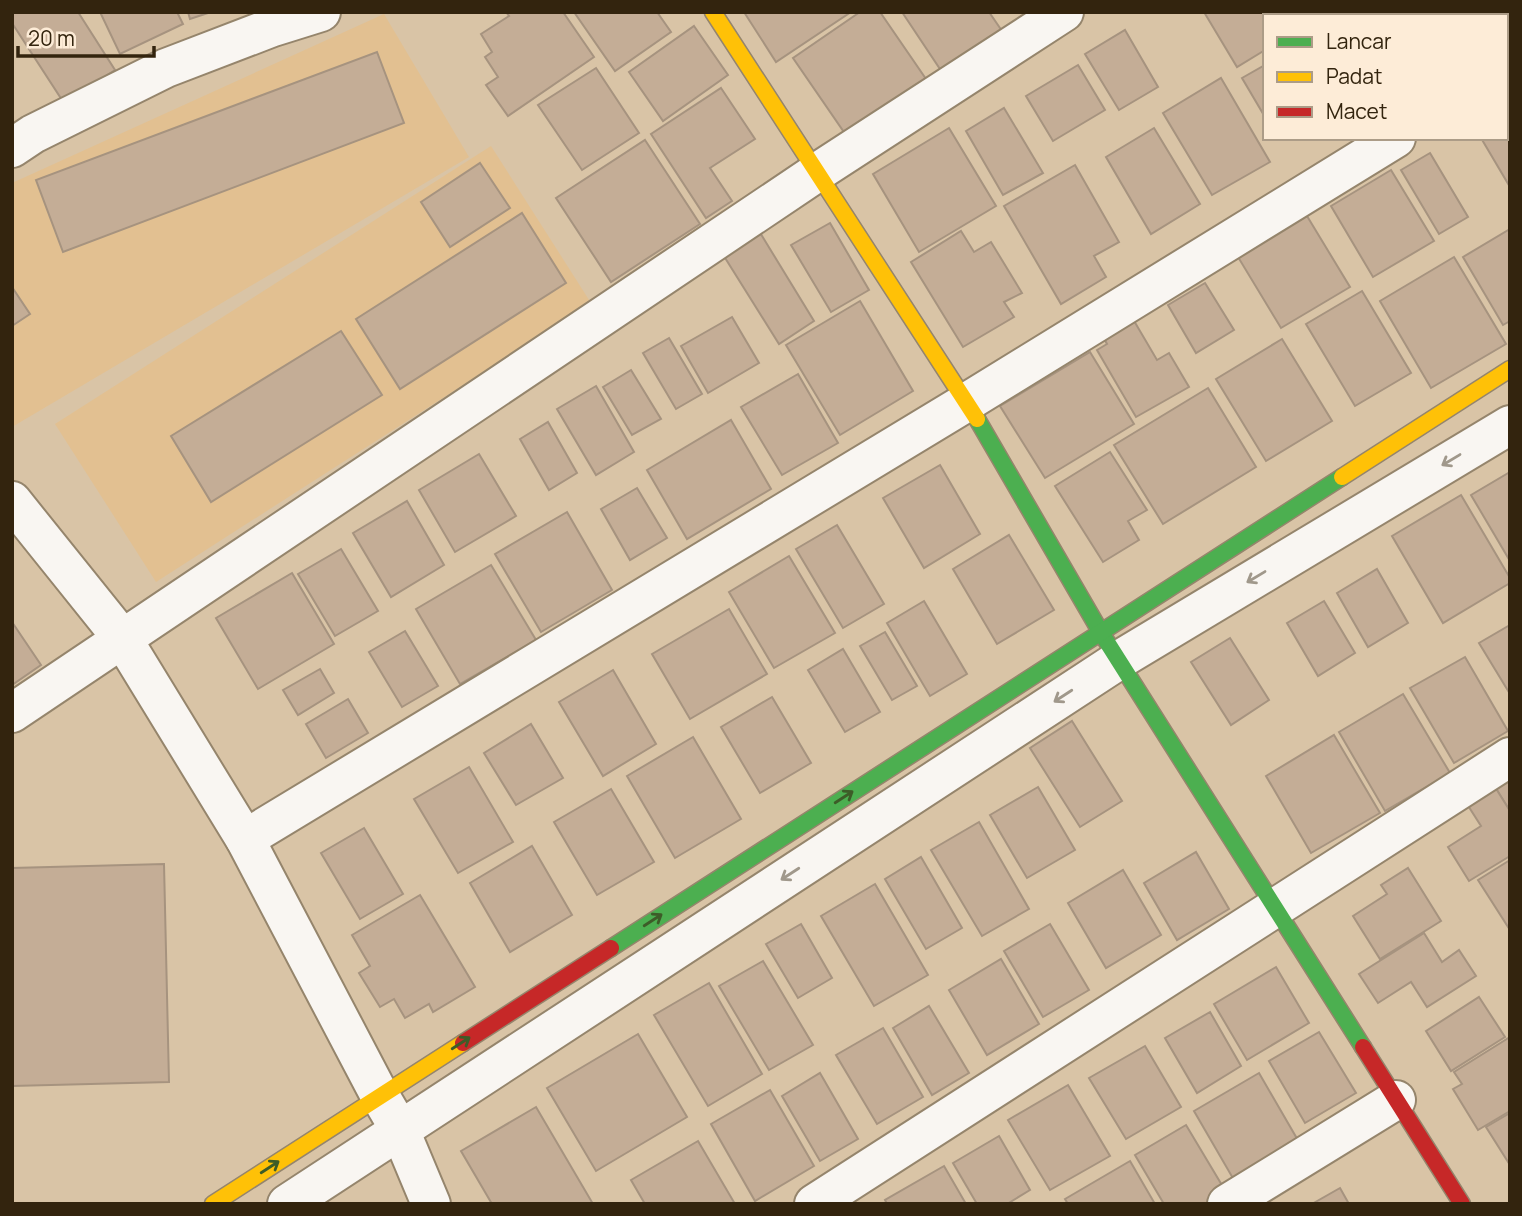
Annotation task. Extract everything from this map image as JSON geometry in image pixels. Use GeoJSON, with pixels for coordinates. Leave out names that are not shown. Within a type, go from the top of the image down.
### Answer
{"type":"FeatureCollection","features":[{"type":"Feature","properties":{"kind":"street"},"geometry":{"type":"LineString","coordinates":[[12,148],[33,134],[166,68],[273,27],[321,12]]}},
{"type":"Feature","properties":{"kind":"street"},"geometry":{"type":"LineString","coordinates":[[713,12],[967,402],[1109,645],[1462,1204]]}},
{"type":"Feature","properties":{"kind":"street"},"geometry":{"type":"LineString","coordinates":[[12,713],[1050,16]]}},
{"type":"Feature","properties":{"kind":"street"},"geometry":{"type":"LineString","coordinates":[[245,839],[967,402],[1393,140]]}},
{"type":"Feature","properties":{"kind":"street"},"geometry":{"type":"LineString","coordinates":[[287,1204],[400,1130],[1510,369]]}},
{"type":"Feature","properties":{"kind":"street"},"geometry":{"type":"LineString","coordinates":[[213,1204],[380,1096],[1109,645],[1510,425]]}},
{"type":"Feature","properties":{"kind":"street"},"geometry":{"type":"LineString","coordinates":[[12,501],[122,638],[245,839],[400,1130],[431,1204]]}},
{"type":"Feature","properties":{"kind":"street"},"geometry":{"type":"LineString","coordinates":[[814,1204],[1510,757]]}},
{"type":"Feature","properties":{"kind":"street"},"geometry":{"type":"LineString","coordinates":[[1227,1204],[1396,1100]]}},
{"type":"Feature","properties":{"kind":"shaded area"},"geometry":{"type":"Polygon","coordinates":[[[384,14],[469,157],[12,427],[12,183],[384,14]]]}},
{"type":"Feature","properties":{"kind":"shaded area"},"geometry":{"type":"Polygon","coordinates":[[[491,146],[591,303],[156,582],[55,424],[491,146]]]}},
{"type":"Feature","properties":{"kind":"building"},"geometry":{"type":"Polygon","coordinates":[[[12,12],[78,12],[115,70],[64,103],[12,23],[12,12]]]}},
{"type":"Feature","properties":{"kind":"building"},"geometry":{"type":"Polygon","coordinates":[[[100,12],[177,12],[183,24],[120,54],[100,12]]]}},
{"type":"Feature","properties":{"kind":"building"},"geometry":{"type":"Polygon","coordinates":[[[188,12],[211,12],[190,19],[188,12]]]}},
{"type":"Feature","properties":{"kind":"building"},"geometry":{"type":"Polygon","coordinates":[[[506,12],[563,12],[594,57],[508,116],[486,85],[498,77],[485,57],[492,52],[481,34],[509,16],[506,12]]]}},
{"type":"Feature","properties":{"kind":"building"},"geometry":{"type":"Polygon","coordinates":[[[574,12],[657,12],[671,32],[615,71],[574,12]]]}},
{"type":"Feature","properties":{"kind":"building"},"geometry":{"type":"Polygon","coordinates":[[[744,12],[851,12],[776,62],[744,12]]]}},
{"type":"Feature","properties":{"kind":"building"},"geometry":{"type":"Polygon","coordinates":[[[860,12],[880,12],[926,79],[846,135],[793,58],[860,12]]]}},
{"type":"Feature","properties":{"kind":"building"},"geometry":{"type":"Polygon","coordinates":[[[902,12],[989,12],[1002,31],[942,72],[902,12]]]}},
{"type":"Feature","properties":{"kind":"building"},"geometry":{"type":"Polygon","coordinates":[[[1204,12],[1295,12],[1296,14],[1263,14],[1263,51],[1237,67],[1204,12]]]}},
{"type":"Feature","properties":{"kind":"building"},"geometry":{"type":"Polygon","coordinates":[[[1335,12],[1394,14],[1336,14],[1335,12]]]}},
{"type":"Feature","properties":{"kind":"building"},"geometry":{"type":"Polygon","coordinates":[[[1431,12],[1480,14],[1432,14],[1431,12]]]}},
{"type":"Feature","properties":{"kind":"building"},"geometry":{"type":"Polygon","coordinates":[[[694,26],[728,75],[663,121],[629,72],[694,26]]]}},
{"type":"Feature","properties":{"kind":"building"},"geometry":{"type":"Polygon","coordinates":[[[1125,30],[1158,87],[1119,110],[1085,54],[1125,30]]]}},
{"type":"Feature","properties":{"kind":"building"},"geometry":{"type":"Polygon","coordinates":[[[377,52],[404,123],[63,252],[36,180],[377,52]]]}},
{"type":"Feature","properties":{"kind":"building"},"geometry":{"type":"Polygon","coordinates":[[[1078,65],[1105,110],[1053,141],[1026,96],[1078,65]]]}},
{"type":"Feature","properties":{"kind":"building"},"geometry":{"type":"Polygon","coordinates":[[[1263,66],[1263,114],[1242,78],[1263,66]]]}},
{"type":"Feature","properties":{"kind":"building"},"geometry":{"type":"Polygon","coordinates":[[[596,68],[639,133],[582,170],[538,105],[596,68]]]}},
{"type":"Feature","properties":{"kind":"building"},"geometry":{"type":"Polygon","coordinates":[[[1221,78],[1270,162],[1212,195],[1163,113],[1221,78]]]}},
{"type":"Feature","properties":{"kind":"building"},"geometry":{"type":"Polygon","coordinates":[[[721,88],[755,139],[710,168],[732,201],[706,218],[651,134],[721,88]]]}},
{"type":"Feature","properties":{"kind":"building"},"geometry":{"type":"Polygon","coordinates":[[[1510,97],[1510,187],[1482,140],[1508,140],[1510,97]]]}},
{"type":"Feature","properties":{"kind":"building"},"geometry":{"type":"Polygon","coordinates":[[[1004,108],[1043,173],[1003,195],[966,131],[1004,108]]]}},
{"type":"Feature","properties":{"kind":"building"},"geometry":{"type":"Polygon","coordinates":[[[949,128],[996,206],[919,252],[873,174],[949,128]]]}},
{"type":"Feature","properties":{"kind":"building"},"geometry":{"type":"Polygon","coordinates":[[[1154,128],[1200,204],[1151,234],[1106,157],[1154,128]]]}},
{"type":"Feature","properties":{"kind":"building"},"geometry":{"type":"Polygon","coordinates":[[[645,140],[700,224],[611,282],[556,198],[645,140]]]}},
{"type":"Feature","properties":{"kind":"building"},"geometry":{"type":"Polygon","coordinates":[[[1430,153],[1468,217],[1439,234],[1401,170],[1430,153]]]}},
{"type":"Feature","properties":{"kind":"building"},"geometry":{"type":"Polygon","coordinates":[[[480,163],[510,208],[450,247],[421,202],[480,163]]]}},
{"type":"Feature","properties":{"kind":"building"},"geometry":{"type":"Polygon","coordinates":[[[1075,165],[1119,242],[1094,256],[1106,277],[1061,304],[1004,206],[1075,165]]]}},
{"type":"Feature","properties":{"kind":"building"},"geometry":{"type":"Polygon","coordinates":[[[1391,170],[1434,241],[1373,277],[1331,206],[1391,170]]]}},
{"type":"Feature","properties":{"kind":"building"},"geometry":{"type":"Polygon","coordinates":[[[522,213],[566,283],[400,389],[356,319],[522,213]]]}},
{"type":"Feature","properties":{"kind":"building"},"geometry":{"type":"Polygon","coordinates":[[[1307,216],[1350,287],[1281,328],[1238,257],[1251,250],[1244,239],[1278,218],[1285,229],[1307,216]]]}},
{"type":"Feature","properties":{"kind":"building"},"geometry":{"type":"Polygon","coordinates":[[[830,223],[869,290],[831,312],[791,245],[830,223]]]}},
{"type":"Feature","properties":{"kind":"building"},"geometry":{"type":"Polygon","coordinates":[[[1510,229],[1510,321],[1503,325],[1463,257],[1510,229]]]}},
{"type":"Feature","properties":{"kind":"building"},"geometry":{"type":"Polygon","coordinates":[[[759,231],[814,321],[779,344],[722,253],[759,231]]]}},
{"type":"Feature","properties":{"kind":"building"},"geometry":{"type":"Polygon","coordinates":[[[961,231],[974,252],[991,242],[1022,293],[1004,302],[1014,317],[963,347],[911,262],[961,231]]]}},
{"type":"Feature","properties":{"kind":"building"},"geometry":{"type":"Polygon","coordinates":[[[1454,257],[1506,344],[1431,388],[1380,301],[1454,257]]]}},
{"type":"Feature","properties":{"kind":"building"},"geometry":{"type":"Polygon","coordinates":[[[1205,283],[1234,330],[1196,353],[1168,305],[1205,283]]]}},
{"type":"Feature","properties":{"kind":"building"},"geometry":{"type":"Polygon","coordinates":[[[12,287],[30,314],[12,326],[12,287]]]}},
{"type":"Feature","properties":{"kind":"building"},"geometry":{"type":"Polygon","coordinates":[[[1362,291],[1411,373],[1355,406],[1306,324],[1362,291]]]}},
{"type":"Feature","properties":{"kind":"building"},"geometry":{"type":"Polygon","coordinates":[[[860,301],[913,391],[840,435],[786,345],[860,301]]]}},
{"type":"Feature","properties":{"kind":"building"},"geometry":{"type":"Polygon","coordinates":[[[1130,314],[1157,360],[1169,353],[1189,387],[1136,417],[1097,350],[1107,344],[1100,331],[1130,314]]]}},
{"type":"Feature","properties":{"kind":"building"},"geometry":{"type":"Polygon","coordinates":[[[732,317],[759,363],[708,393],[681,346],[732,317]]]}},
{"type":"Feature","properties":{"kind":"building"},"geometry":{"type":"Polygon","coordinates":[[[341,331],[382,395],[211,502],[171,436],[341,331]]]}},
{"type":"Feature","properties":{"kind":"building"},"geometry":{"type":"Polygon","coordinates":[[[669,338],[702,394],[676,409],[643,353],[669,338]]]}},
{"type":"Feature","properties":{"kind":"building"},"geometry":{"type":"Polygon","coordinates":[[[1282,339],[1332,421],[1266,461],[1216,379],[1282,339]]]}},
{"type":"Feature","properties":{"kind":"building"},"geometry":{"type":"Polygon","coordinates":[[[1090,352],[1134,424],[1045,478],[1000,406],[1090,352]]]}},
{"type":"Feature","properties":{"kind":"building"},"geometry":{"type":"Polygon","coordinates":[[[631,370],[661,419],[632,435],[603,387],[631,370]]]}},
{"type":"Feature","properties":{"kind":"building"},"geometry":{"type":"Polygon","coordinates":[[[798,374],[838,443],[782,475],[741,407],[798,374]]]}},
{"type":"Feature","properties":{"kind":"building"},"geometry":{"type":"Polygon","coordinates":[[[596,386],[634,452],[596,475],[557,409],[596,386]]]}},
{"type":"Feature","properties":{"kind":"building"},"geometry":{"type":"Polygon","coordinates":[[[1208,388],[1256,467],[1163,524],[1114,445],[1208,388]]]}},
{"type":"Feature","properties":{"kind":"building"},"geometry":{"type":"Polygon","coordinates":[[[731,420],[771,489],[687,539],[647,470],[731,420]]]}},
{"type":"Feature","properties":{"kind":"building"},"geometry":{"type":"Polygon","coordinates":[[[548,422],[577,473],[549,490],[520,439],[548,422]]]}},
{"type":"Feature","properties":{"kind":"building"},"geometry":{"type":"Polygon","coordinates":[[[1110,452],[1147,510],[1128,521],[1139,540],[1103,562],[1055,486],[1110,452]]]}},
{"type":"Feature","properties":{"kind":"building"},"geometry":{"type":"Polygon","coordinates":[[[479,454],[516,516],[455,552],[419,490],[479,454]]]}},
{"type":"Feature","properties":{"kind":"building"},"geometry":{"type":"Polygon","coordinates":[[[940,465],[980,534],[924,568],[883,498],[940,465]]]}},
{"type":"Feature","properties":{"kind":"building"},"geometry":{"type":"Polygon","coordinates":[[[1510,472],[1510,561],[1471,495],[1510,472]]]}},
{"type":"Feature","properties":{"kind":"building"},"geometry":{"type":"Polygon","coordinates":[[[637,488],[667,538],[630,560],[601,509],[637,488]]]}},
{"type":"Feature","properties":{"kind":"building"},"geometry":{"type":"Polygon","coordinates":[[[1461,495],[1510,578],[1510,583],[1443,623],[1392,536],[1461,495]]]}},
{"type":"Feature","properties":{"kind":"building"},"geometry":{"type":"Polygon","coordinates":[[[407,501],[444,565],[391,597],[353,533],[407,501]]]}},
{"type":"Feature","properties":{"kind":"building"},"geometry":{"type":"Polygon","coordinates":[[[567,512],[612,590],[541,632],[495,554],[567,512]]]}},
{"type":"Feature","properties":{"kind":"building"},"geometry":{"type":"Polygon","coordinates":[[[837,525],[884,604],[843,628],[796,549],[837,525]]]}},
{"type":"Feature","properties":{"kind":"building"},"geometry":{"type":"Polygon","coordinates":[[[1009,535],[1054,610],[997,644],[953,569],[1009,535]]]}},
{"type":"Feature","properties":{"kind":"building"},"geometry":{"type":"Polygon","coordinates":[[[341,549],[378,611],[335,636],[298,574],[341,549]]]}},
{"type":"Feature","properties":{"kind":"building"},"geometry":{"type":"Polygon","coordinates":[[[789,556],[835,633],[774,668],[729,592],[789,556]]]}},
{"type":"Feature","properties":{"kind":"building"},"geometry":{"type":"Polygon","coordinates":[[[491,565],[536,640],[460,684],[416,609],[491,565]]]}},
{"type":"Feature","properties":{"kind":"building"},"geometry":{"type":"Polygon","coordinates":[[[1377,569],[1408,623],[1368,647],[1337,593],[1377,569]]]}},
{"type":"Feature","properties":{"kind":"building"},"geometry":{"type":"Polygon","coordinates":[[[292,573],[334,644],[258,689],[216,618],[292,573]]]}},
{"type":"Feature","properties":{"kind":"building"},"geometry":{"type":"Polygon","coordinates":[[[924,601],[967,674],[930,696],[887,623],[924,601]]]}},
{"type":"Feature","properties":{"kind":"building"},"geometry":{"type":"Polygon","coordinates":[[[1324,601],[1355,653],[1318,676],[1287,623],[1324,601]]]}},
{"type":"Feature","properties":{"kind":"building"},"geometry":{"type":"Polygon","coordinates":[[[729,609],[767,674],[690,719],[652,654],[729,609]]]}},
{"type":"Feature","properties":{"kind":"building"},"geometry":{"type":"Polygon","coordinates":[[[12,622],[41,665],[12,685],[12,622]]]}},
{"type":"Feature","properties":{"kind":"building"},"geometry":{"type":"Polygon","coordinates":[[[1510,625],[1510,694],[1479,643],[1510,625]]]}},
{"type":"Feature","properties":{"kind":"building"},"geometry":{"type":"Polygon","coordinates":[[[405,631],[438,686],[402,707],[369,652],[405,631]]]}},
{"type":"Feature","properties":{"kind":"building"},"geometry":{"type":"Polygon","coordinates":[[[885,632],[917,686],[892,700],[860,646],[885,632]]]}},
{"type":"Feature","properties":{"kind":"building"},"geometry":{"type":"Polygon","coordinates":[[[1230,638],[1269,700],[1231,725],[1191,662],[1230,638]]]}},
{"type":"Feature","properties":{"kind":"building"},"geometry":{"type":"Polygon","coordinates":[[[843,649],[880,712],[845,732],[808,670],[843,649]]]}},
{"type":"Feature","properties":{"kind":"building"},"geometry":{"type":"Polygon","coordinates":[[[1465,657],[1508,731],[1454,763],[1410,688],[1465,657]]]}},
{"type":"Feature","properties":{"kind":"building"},"geometry":{"type":"Polygon","coordinates":[[[320,669],[334,693],[298,715],[283,690],[320,669]]]}},
{"type":"Feature","properties":{"kind":"building"},"geometry":{"type":"Polygon","coordinates":[[[613,670],[656,744],[603,776],[559,702],[613,670]]]}},
{"type":"Feature","properties":{"kind":"building"},"geometry":{"type":"Polygon","coordinates":[[[1403,694],[1450,773],[1385,811],[1339,732],[1403,694]]]}},
{"type":"Feature","properties":{"kind":"building"},"geometry":{"type":"Polygon","coordinates":[[[772,697],[811,763],[760,793],[721,727],[772,697]]]}},
{"type":"Feature","properties":{"kind":"building"},"geometry":{"type":"Polygon","coordinates":[[[348,699],[368,733],[326,758],[306,724],[348,699]]]}},
{"type":"Feature","properties":{"kind":"building"},"geometry":{"type":"Polygon","coordinates":[[[1072,721],[1122,801],[1080,827],[1030,748],[1072,721]]]}},
{"type":"Feature","properties":{"kind":"building"},"geometry":{"type":"Polygon","coordinates":[[[531,724],[563,778],[516,805],[484,753],[531,724]]]}},
{"type":"Feature","properties":{"kind":"building"},"geometry":{"type":"Polygon","coordinates":[[[1334,735],[1380,813],[1311,853],[1266,776],[1334,735]]]}},
{"type":"Feature","properties":{"kind":"building"},"geometry":{"type":"Polygon","coordinates":[[[693,737],[741,819],[675,858],[627,776],[693,737]]]}},
{"type":"Feature","properties":{"kind":"building"},"geometry":{"type":"Polygon","coordinates":[[[469,767],[513,842],[458,873],[414,799],[469,767]]]}},
{"type":"Feature","properties":{"kind":"building"},"geometry":{"type":"Polygon","coordinates":[[[1510,777],[1510,811],[1495,787],[1510,777]]]}},
{"type":"Feature","properties":{"kind":"building"},"geometry":{"type":"Polygon","coordinates":[[[1038,787],[1075,850],[1027,878],[990,815],[1038,787]]]}},
{"type":"Feature","properties":{"kind":"building"},"geometry":{"type":"Polygon","coordinates":[[[1495,787],[1510,811],[1510,856],[1469,881],[1448,847],[1481,826],[1467,804],[1495,787]]]}},
{"type":"Feature","properties":{"kind":"building"},"geometry":{"type":"Polygon","coordinates":[[[611,789],[654,862],[597,895],[554,822],[611,789]]]}},
{"type":"Feature","properties":{"kind":"building"},"geometry":{"type":"Polygon","coordinates":[[[979,822],[1029,909],[982,936],[931,850],[979,822]]]}},
{"type":"Feature","properties":{"kind":"building"},"geometry":{"type":"Polygon","coordinates":[[[364,828],[403,894],[360,919],[321,853],[364,828]]]}},
{"type":"Feature","properties":{"kind":"building"},"geometry":{"type":"Polygon","coordinates":[[[532,846],[572,915],[510,952],[470,883],[532,846]]]}},
{"type":"Feature","properties":{"kind":"building"},"geometry":{"type":"Polygon","coordinates":[[[1196,852],[1229,909],[1177,940],[1144,883],[1196,852]]]}},
{"type":"Feature","properties":{"kind":"building"},"geometry":{"type":"Polygon","coordinates":[[[921,857],[962,928],[926,949],[885,879],[921,857]]]}},
{"type":"Feature","properties":{"kind":"building"},"geometry":{"type":"Polygon","coordinates":[[[1510,860],[1510,930],[1478,880],[1510,860]]]}},
{"type":"Feature","properties":{"kind":"building"},"geometry":{"type":"Polygon","coordinates":[[[164,864],[169,1082],[12,1086],[12,868],[164,864]]]}},
{"type":"Feature","properties":{"kind":"building"},"geometry":{"type":"Polygon","coordinates":[[[1408,868],[1441,921],[1380,959],[1353,916],[1387,894],[1381,885],[1408,868]]]}},
{"type":"Feature","properties":{"kind":"building"},"geometry":{"type":"Polygon","coordinates":[[[1123,870],[1161,935],[1106,968],[1068,903],[1123,870]]]}},
{"type":"Feature","properties":{"kind":"building"},"geometry":{"type":"Polygon","coordinates":[[[875,884],[928,975],[874,1006],[821,916],[875,884]]]}},
{"type":"Feature","properties":{"kind":"building"},"geometry":{"type":"Polygon","coordinates":[[[420,895],[475,987],[433,1012],[429,1004],[405,1018],[394,999],[380,1007],[359,973],[370,966],[352,935],[420,895]]]}},
{"type":"Feature","properties":{"kind":"building"},"geometry":{"type":"Polygon","coordinates":[[[801,924],[832,978],[798,998],[766,944],[801,924]]]}},
{"type":"Feature","properties":{"kind":"building"},"geometry":{"type":"Polygon","coordinates":[[[1050,924],[1089,990],[1043,1017],[1004,951],[1050,924]]]}},
{"type":"Feature","properties":{"kind":"building"},"geometry":{"type":"Polygon","coordinates":[[[1424,933],[1442,962],[1459,950],[1476,976],[1427,1007],[1411,982],[1378,1003],[1359,974],[1424,933]]]}},
{"type":"Feature","properties":{"kind":"building"},"geometry":{"type":"Polygon","coordinates":[[[1001,959],[1039,1024],[987,1055],[949,990],[1001,959]]]}},
{"type":"Feature","properties":{"kind":"building"},"geometry":{"type":"Polygon","coordinates":[[[763,961],[813,1045],[769,1070],[719,986],[763,961]]]}},
{"type":"Feature","properties":{"kind":"building"},"geometry":{"type":"Polygon","coordinates":[[[1276,967],[1309,1023],[1247,1060],[1214,1004],[1276,967]]]}},
{"type":"Feature","properties":{"kind":"building"},"geometry":{"type":"Polygon","coordinates":[[[709,983],[762,1074],[708,1106],[654,1015],[709,983]]]}},
{"type":"Feature","properties":{"kind":"building"},"geometry":{"type":"Polygon","coordinates":[[[1479,997],[1505,1037],[1451,1071],[1426,1031],[1479,997]]]}},
{"type":"Feature","properties":{"kind":"building"},"geometry":{"type":"Polygon","coordinates":[[[929,1006],[969,1073],[932,1095],[893,1028],[929,1006]]]}},
{"type":"Feature","properties":{"kind":"building"},"geometry":{"type":"Polygon","coordinates":[[[1210,1012],[1241,1066],[1197,1093],[1165,1038],[1210,1012]]]}},
{"type":"Feature","properties":{"kind":"building"},"geometry":{"type":"Polygon","coordinates":[[[883,1028],[923,1097],[877,1124],[836,1055],[883,1028]]]}},
{"type":"Feature","properties":{"kind":"building"},"geometry":{"type":"Polygon","coordinates":[[[1319,1032],[1356,1093],[1305,1123],[1269,1061],[1319,1032]]]}},
{"type":"Feature","properties":{"kind":"building"},"geometry":{"type":"Polygon","coordinates":[[[638,1034],[687,1117],[596,1171],[547,1088],[638,1034]]]}},
{"type":"Feature","properties":{"kind":"building"},"geometry":{"type":"Polygon","coordinates":[[[1510,1037],[1510,1111],[1478,1130],[1453,1089],[1462,1084],[1454,1072],[1510,1037]]]}},
{"type":"Feature","properties":{"kind":"building"},"geometry":{"type":"Polygon","coordinates":[[[1145,1046],[1181,1107],[1126,1139],[1089,1078],[1145,1046]]]}},
{"type":"Feature","properties":{"kind":"building"},"geometry":{"type":"Polygon","coordinates":[[[820,1073],[858,1139],[820,1161],[782,1096],[820,1073]]]}},
{"type":"Feature","properties":{"kind":"building"},"geometry":{"type":"Polygon","coordinates":[[[1259,1073],[1303,1149],[1238,1187],[1194,1111],[1259,1073]]]}},
{"type":"Feature","properties":{"kind":"building"},"geometry":{"type":"Polygon","coordinates":[[[1068,1085],[1110,1156],[1050,1190],[1008,1120],[1068,1085]]]}},
{"type":"Feature","properties":{"kind":"building"},"geometry":{"type":"Polygon","coordinates":[[[770,1090],[814,1166],[755,1201],[711,1124],[770,1090]]]}},
{"type":"Feature","properties":{"kind":"building"},"geometry":{"type":"Polygon","coordinates":[[[536,1107],[593,1204],[492,1204],[461,1151],[536,1107]]]}},
{"type":"Feature","properties":{"kind":"building"},"geometry":{"type":"Polygon","coordinates":[[[1510,1113],[1510,1165],[1486,1127],[1510,1113]]]}},
{"type":"Feature","properties":{"kind":"building"},"geometry":{"type":"Polygon","coordinates":[[[1186,1125],[1229,1197],[1217,1204],[1164,1204],[1135,1155],[1186,1125]]]}},
{"type":"Feature","properties":{"kind":"building"},"geometry":{"type":"Polygon","coordinates":[[[999,1136],[1030,1190],[1007,1204],[977,1204],[953,1163],[999,1136]]]}},
{"type":"Feature","properties":{"kind":"building"},"geometry":{"type":"Polygon","coordinates":[[[698,1141],[735,1204],[645,1204],[631,1180],[698,1141]]]}},
{"type":"Feature","properties":{"kind":"building"},"geometry":{"type":"Polygon","coordinates":[[[1130,1161],[1155,1204],[1068,1204],[1065,1199],[1130,1161]]]}},
{"type":"Feature","properties":{"kind":"building"},"geometry":{"type":"Polygon","coordinates":[[[944,1166],[966,1204],[887,1204],[885,1200],[944,1166]]]}},
{"type":"Feature","properties":{"kind":"building"},"geometry":{"type":"Polygon","coordinates":[[[1340,1188],[1349,1204],[1312,1204],[1340,1188]]]}},
{"type":"Feature","properties":{"kind":"traffic: fast"},"geometry":{"type":"LineString","coordinates":[[977,419],[1100,631],[1363,1047]]}},
{"type":"Feature","properties":{"kind":"traffic: fast"},"geometry":{"type":"LineString","coordinates":[[611,948],[1342,477]]}},
{"type":"Feature","properties":{"kind":"traffic: slow"},"geometry":{"type":"LineString","coordinates":[[713,12],[977,419]]}},
{"type":"Feature","properties":{"kind":"traffic: slow"},"geometry":{"type":"LineString","coordinates":[[1342,477],[1510,369]]}},
{"type":"Feature","properties":{"kind":"traffic: slow"},"geometry":{"type":"LineString","coordinates":[[213,1204],[463,1043]]}},
{"type":"Feature","properties":{"kind":"traffic: jam"},"geometry":{"type":"LineString","coordinates":[[463,1043],[611,948]]}},
{"type":"Feature","properties":{"kind":"traffic: jam"},"geometry":{"type":"LineString","coordinates":[[1363,1047],[1462,1204]]}}]}
